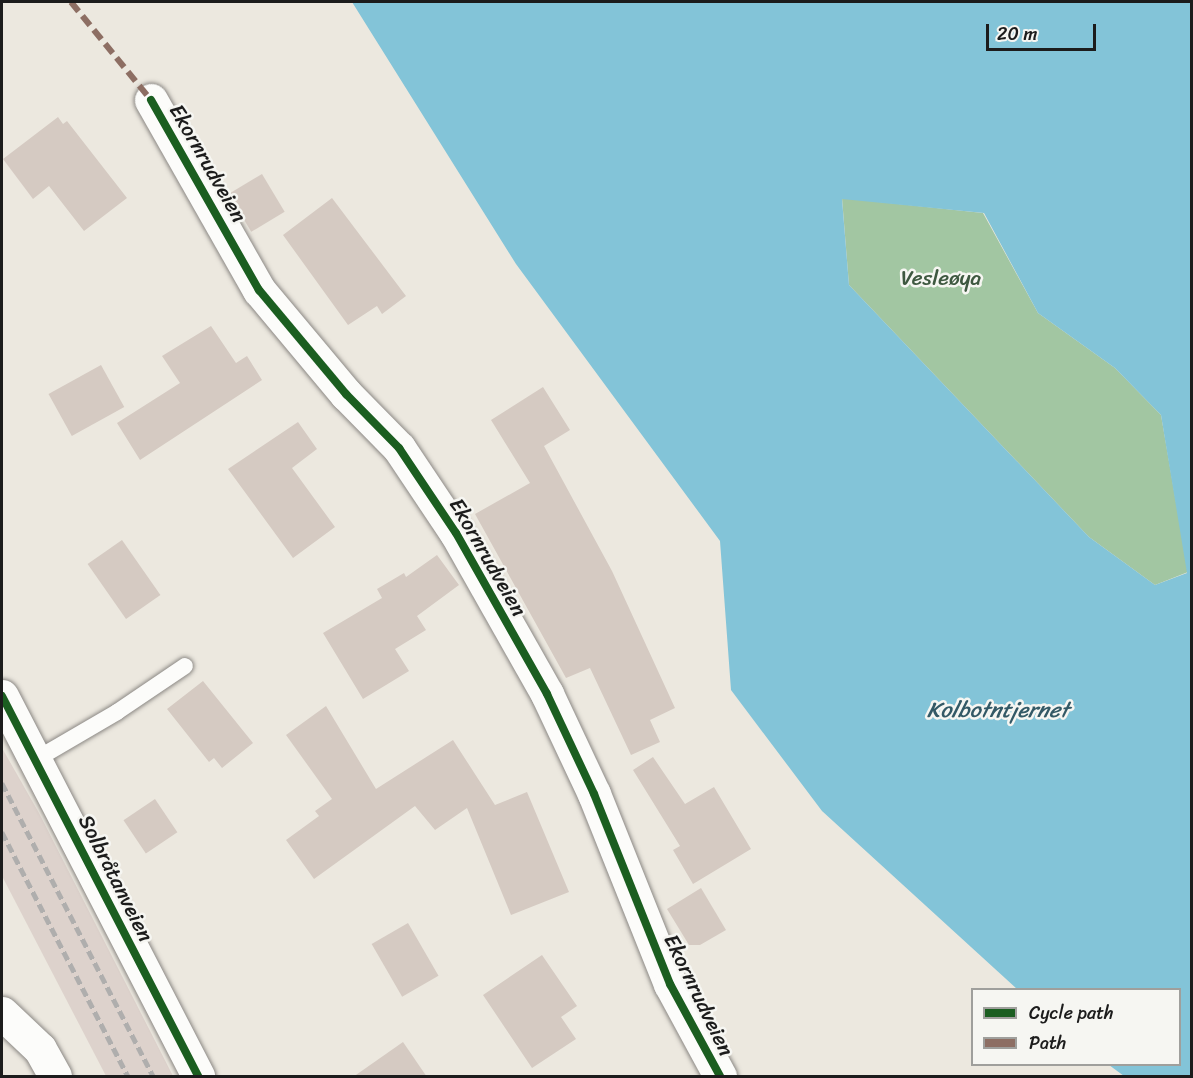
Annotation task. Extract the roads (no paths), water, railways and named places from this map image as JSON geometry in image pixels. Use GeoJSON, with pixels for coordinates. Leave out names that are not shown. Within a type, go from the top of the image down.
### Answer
{"type":"FeatureCollection","features":[{"type":"Feature","properties":{"kind":"street","name":"Ekornrudveien"},"geometry":{"type":"LineString","coordinates":[[151,100],[259,290],[399,448],[456,533],[548,694],[594,794],[670,984],[720,1077]]}},
{"type":"Feature","properties":{"kind":"street","name":"Solbråtanveien"},"geometry":{"type":"LineString","coordinates":[[2,696],[198,1077]]}},
{"type":"Feature","properties":{"kind":"street"},"geometry":{"type":"LineString","coordinates":[[2,1013],[40,1048],[55,1077]]}},
{"type":"Feature","properties":{"kind":"lane"},"geometry":{"type":"LineString","coordinates":[[35,760],[117,712],[185,666]]}},
{"type":"Feature","properties":{"kind":"water","name":"Kolbotntjernet"},"geometry":{"type":"Polygon","coordinates":[[[352,2],[1191,2],[1191,1076],[1124,1076],[1110,1066],[1181,1066],[1181,988],[1016,988],[822,811],[731,690],[720,541],[516,264],[352,2]],[[842,199],[849,285],[1089,537],[1155,585],[1187,573],[1161,415],[1115,368],[1038,313],[984,213],[842,199]]]}},
{"type":"Feature","properties":{"kind":"railway"},"geometry":{"type":"LineString","coordinates":[[2,783],[153,1076]]}},
{"type":"Feature","properties":{"kind":"railway"},"geometry":{"type":"LineString","coordinates":[[2,832],[128,1076]]}},
{"type":"Feature","properties":{"kind":"park label","name":"Vesleøya"},"geometry":{"type":"Point","coordinates":[941,278]}}]}
